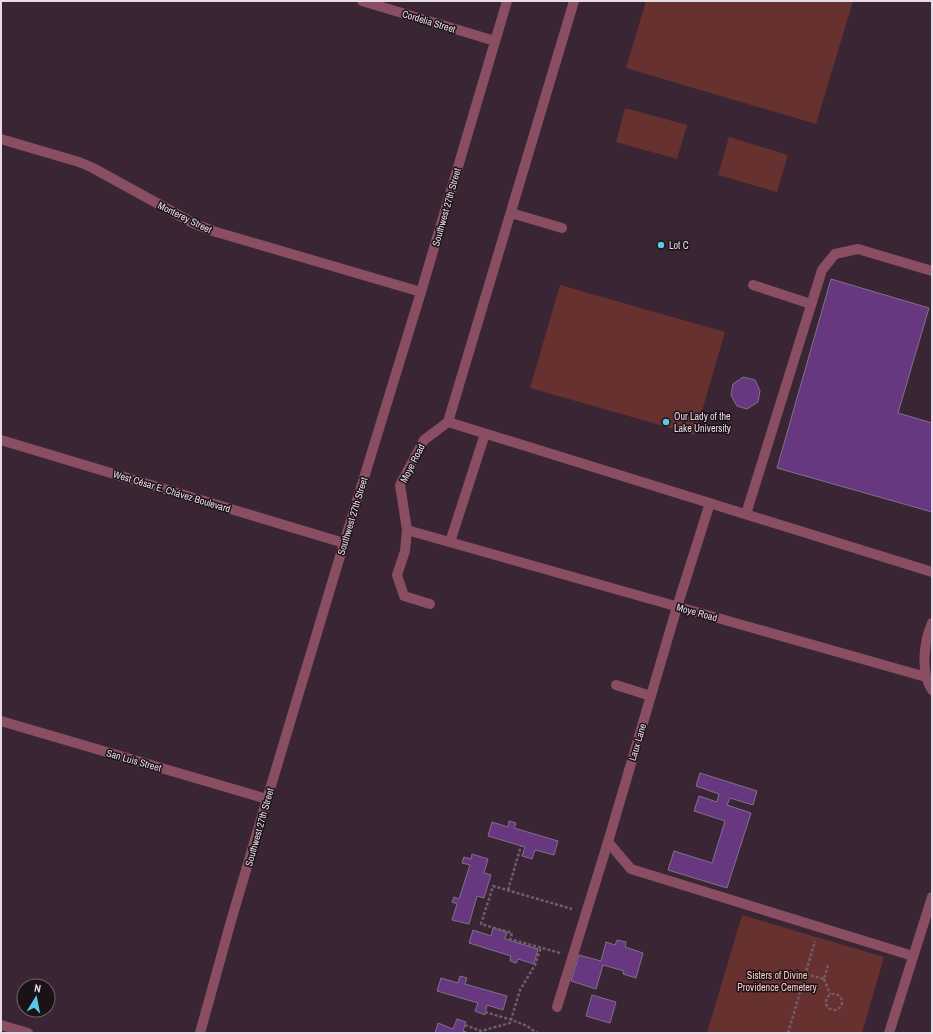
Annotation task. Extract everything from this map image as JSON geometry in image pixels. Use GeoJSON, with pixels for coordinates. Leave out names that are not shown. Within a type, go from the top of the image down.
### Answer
{"type":"FeatureCollection","features":[{"type":"Feature","properties":{"kind":"street","name":"Cordelia Street"},"geometry":{"type":"LineString","coordinates":[[362,1],[495,41]]}},
{"type":"Feature","properties":{"kind":"street","name":"Southwest 27th Street"},"geometry":{"type":"LineString","coordinates":[[200,1033],[267,799],[421,292],[507,1]]}},
{"type":"Feature","properties":{"kind":"street"},"geometry":{"type":"LineString","coordinates":[[574,1],[448,422],[932,572]]}},
{"type":"Feature","properties":{"kind":"street","name":"Monterey Street"},"geometry":{"type":"LineString","coordinates":[[1,139],[79,162],[93,168],[193,223],[213,231],[421,292]]}},
{"type":"Feature","properties":{"kind":"street"},"geometry":{"type":"LineString","coordinates":[[511,213],[562,228]]}},
{"type":"Feature","properties":{"kind":"street"},"geometry":{"type":"LineString","coordinates":[[746,514],[822,270],[835,254],[858,249],[932,271]]}},
{"type":"Feature","properties":{"kind":"street"},"geometry":{"type":"LineString","coordinates":[[753,285],[811,304]]}},
{"type":"Feature","properties":{"kind":"street","name":"Moye Road"},"geometry":{"type":"LineString","coordinates":[[448,422],[424,440],[400,484],[407,530],[926,678]]}},
{"type":"Feature","properties":{"kind":"street"},"geometry":{"type":"LineString","coordinates":[[450,542],[485,434]]}},
{"type":"Feature","properties":{"kind":"street","name":"West César E. Chávez Boulevard"},"geometry":{"type":"LineString","coordinates":[[1,440],[344,543]]}},
{"type":"Feature","properties":{"kind":"street","name":"Laux Lane"},"geometry":{"type":"LineString","coordinates":[[557,1007],[608,842],[677,607],[710,503]]}},
{"type":"Feature","properties":{"kind":"street"},"geometry":{"type":"LineString","coordinates":[[407,530],[405,551],[397,575],[404,596],[430,604]]}},
{"type":"Feature","properties":{"kind":"street"},"geometry":{"type":"LineString","coordinates":[[932,623],[928,634],[924,661],[926,678],[932,690]]}},
{"type":"Feature","properties":{"kind":"street"},"geometry":{"type":"LineString","coordinates":[[616,685],[651,696]]}},
{"type":"Feature","properties":{"kind":"street","name":"San Luis Street"},"geometry":{"type":"LineString","coordinates":[[1,721],[267,799]]}},
{"type":"Feature","properties":{"kind":"street"},"geometry":{"type":"LineString","coordinates":[[608,842],[631,870],[913,956]]}},
{"type":"Feature","properties":{"kind":"street"},"geometry":{"type":"LineString","coordinates":[[889,1033],[932,897]]}},
{"type":"Feature","properties":{"kind":"street"},"geometry":{"type":"LineString","coordinates":[[1,1025],[28,1033]]}},
{"type":"Feature","properties":{"kind":"path"},"geometry":{"type":"LineString","coordinates":[[508,890],[521,846]]}},
{"type":"Feature","properties":{"kind":"path"},"geometry":{"type":"LineString","coordinates":[[572,957],[510,939],[512,933],[481,924],[493,886],[586,913]]}},
{"type":"Feature","properties":{"kind":"path"},"geometry":{"type":"LineString","coordinates":[[788,1033],[816,939],[818,927]]}},
{"type":"Feature","properties":{"kind":"path"},"geometry":{"type":"LineString","coordinates":[[465,1025],[481,1030],[510,1023],[520,990],[535,965],[541,947]]}},
{"type":"Feature","properties":{"kind":"path"},"geometry":{"type":"LineString","coordinates":[[828,965],[824,979],[830,994]]}},
{"type":"Feature","properties":{"kind":"path"},"geometry":{"type":"LineString","coordinates":[[806,974],[824,979]]}},
{"type":"Feature","properties":{"kind":"path"},"geometry":{"type":"LineString","coordinates":[[830,994],[836,994],[840,997],[841,1004],[838,1008],[833,1009],[827,1005],[826,1000],[830,994]]}},
{"type":"Feature","properties":{"kind":"path"},"geometry":{"type":"LineString","coordinates":[[485,1012],[527,1026],[537,1033]]}},
{"type":"Feature","properties":{"kind":"green space"},"geometry":{"type":"Polygon","coordinates":[[[646,1],[853,1],[816,124],[626,68],[646,1]]]}},
{"type":"Feature","properties":{"kind":"green space"},"geometry":{"type":"Polygon","coordinates":[[[625,108],[687,125],[677,159],[616,142],[625,108]]]}},
{"type":"Feature","properties":{"kind":"green space"},"geometry":{"type":"Polygon","coordinates":[[[729,137],[788,155],[777,192],[718,175],[729,137]]]}},
{"type":"Feature","properties":{"kind":"green space"},"geometry":{"type":"Polygon","coordinates":[[[560,285],[725,332],[695,435],[530,388],[560,285]]]}},
{"type":"Feature","properties":{"kind":"green space","name":"Sisters of Divine Providence Cemetery"},"geometry":{"type":"Polygon","coordinates":[[[742,915],[884,957],[862,1033],[707,1033],[742,915]]]}},
{"type":"Feature","properties":{"kind":"building"},"geometry":{"type":"Polygon","coordinates":[[[831,279],[929,308],[898,413],[932,423],[932,512],[777,468],[831,279]]]}},
{"type":"Feature","properties":{"kind":"building"},"geometry":{"type":"Polygon","coordinates":[[[743,377],[755,380],[760,391],[758,402],[747,409],[737,406],[731,395],[733,384],[743,377]]]}},
{"type":"Feature","properties":{"kind":"building"},"geometry":{"type":"Polygon","coordinates":[[[700,773],[757,791],[753,805],[730,798],[727,805],[751,813],[727,888],[668,870],[674,851],[712,863],[725,821],[694,811],[699,796],[717,802],[719,794],[696,786],[700,773]]]}},
{"type":"Feature","properties":{"kind":"building"},"geometry":{"type":"Polygon","coordinates":[[[509,821],[516,823],[514,828],[558,841],[554,855],[535,850],[532,859],[522,856],[525,847],[488,836],[492,822],[508,827],[509,821]]]}},
{"type":"Feature","properties":{"kind":"building"},"geometry":{"type":"Polygon","coordinates":[[[472,854],[488,859],[484,873],[491,875],[484,898],[477,896],[469,924],[452,920],[457,904],[452,902],[454,897],[459,899],[470,865],[462,863],[464,857],[471,859],[472,854]]]}},
{"type":"Feature","properties":{"kind":"building"},"geometry":{"type":"Polygon","coordinates":[[[493,928],[507,932],[505,939],[538,949],[534,964],[518,959],[516,963],[510,961],[511,956],[469,943],[473,930],[491,936],[493,928]]]}},
{"type":"Feature","properties":{"kind":"building"},"geometry":{"type":"Polygon","coordinates":[[[617,940],[626,942],[625,947],[643,953],[636,978],[623,974],[624,971],[603,965],[596,989],[571,981],[579,955],[601,961],[606,942],[615,945],[617,940]]]}},
{"type":"Feature","properties":{"kind":"building"},"geometry":{"type":"Polygon","coordinates":[[[460,976],[467,978],[465,984],[507,996],[503,1010],[487,1005],[485,1015],[475,1011],[478,1003],[437,991],[441,978],[458,983],[460,976]]]}},
{"type":"Feature","properties":{"kind":"building"},"geometry":{"type":"Polygon","coordinates":[[[592,995],[616,1002],[610,1023],[586,1016],[592,995]]]}},
{"type":"Feature","properties":{"kind":"building"},"geometry":{"type":"Polygon","coordinates":[[[457,1019],[466,1022],[463,1031],[469,1033],[435,1033],[438,1023],[453,1029],[457,1019]]]}},
{"type":"Feature","properties":{"kind":"place","name":"Lot C"},"geometry":{"type":"Point","coordinates":[661,245]}},
{"type":"Feature","properties":{"kind":"place","name":"Our Lady of the Lake University"},"geometry":{"type":"Point","coordinates":[666,422]}}]}
